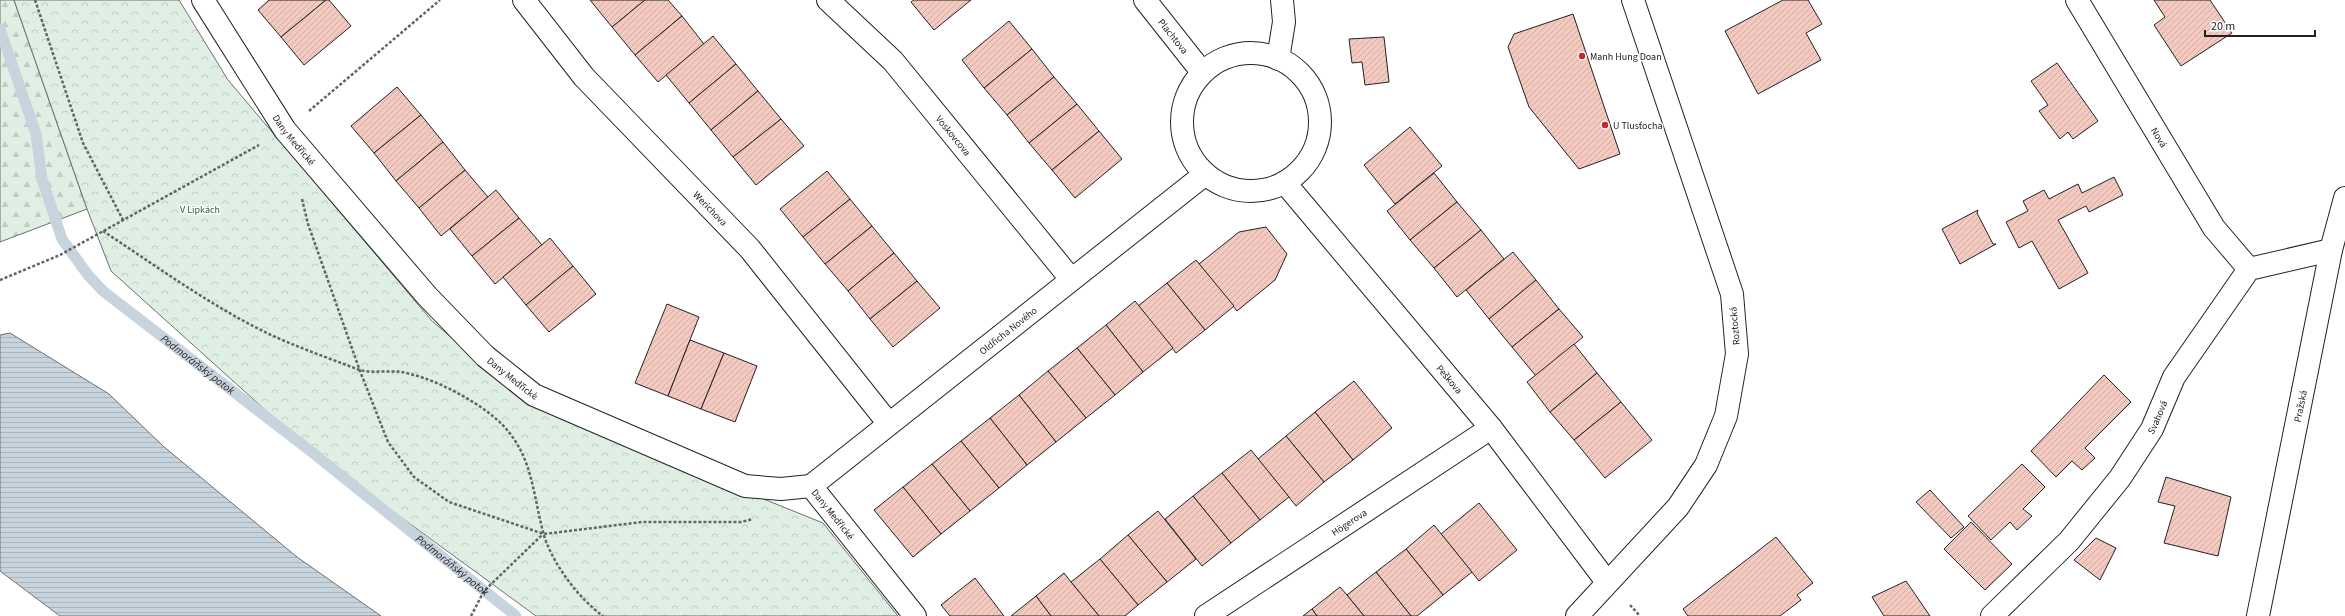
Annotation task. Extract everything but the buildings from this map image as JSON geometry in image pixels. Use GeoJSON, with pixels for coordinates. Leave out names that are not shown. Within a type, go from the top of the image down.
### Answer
{"type":"FeatureCollection","features":[{"type":"Feature","properties":{"kind":"street","name":"Dany Medřické"},"geometry":{"type":"LineString","coordinates":[[203,0],[285,130],[427,296],[485,356],[534,395],[745,486],[781,489],[811,486],[915,616]]}},
{"type":"Feature","properties":{"kind":"street","name":"Werichova"},"geometry":{"type":"LineString","coordinates":[[524,0],[584,77],[750,249],[889,424]]}},
{"type":"Feature","properties":{"kind":"street","name":"Voskovcova"},"geometry":{"type":"LineString","coordinates":[[828,0],[893,61],[1071,279]]}},
{"type":"Feature","properties":{"kind":"street","name":"Plachtova"},"geometry":{"type":"LineString","coordinates":[[1145,0],[1202,72]]}},
{"type":"Feature","properties":{"kind":"street"},"geometry":{"type":"LineString","coordinates":[[1278,59],[1284,22],[1282,0]]}},
{"type":"Feature","properties":{"kind":"street","name":"Roztocká"},"geometry":{"type":"LineString","coordinates":[[1577,616],[1678,507],[1706,465],[1726,416],[1737,354],[1732,294],[1633,0]]}},
{"type":"Feature","properties":{"kind":"street","name":"Nová"},"geometry":{"type":"LineString","coordinates":[[2077,0],[2214,228],[2249,269]]}},
{"type":"Feature","properties":{"kind":"street"},"geometry":{"type":"LineString","coordinates":[[1242,53],[1268,55],[1278,59],[1291,66],[1309,84],[1319,108],[1319,134],[1311,157],[1295,176],[1286,183],[1274,188],[1250,192],[1226,187],[1204,174],[1189,155],[1182,134],[1182,111],[1189,90],[1202,72],[1220,59],[1242,53]]}},
{"type":"Feature","properties":{"kind":"street","name":"Oldřicha Nového"},"geometry":{"type":"LineString","coordinates":[[811,486],[1204,174]]}},
{"type":"Feature","properties":{"kind":"street","name":"Peškova"},"geometry":{"type":"LineString","coordinates":[[1286,183],[1491,428],[1607,582]]}},
{"type":"Feature","properties":{"kind":"street","name":"Pražská"},"geometry":{"type":"LineString","coordinates":[[2258,616],[2331,250],[2345,198]]}},
{"type":"Feature","properties":{"kind":"street"},"geometry":{"type":"LineString","coordinates":[[2249,269],[2331,250]]}},
{"type":"Feature","properties":{"kind":"street","name":"Svahová"},"geometry":{"type":"LineString","coordinates":[[1992,616],[2069,541],[2120,478],[2152,429],[2174,377],[2249,269]]}},
{"type":"Feature","properties":{"kind":"street","name":"Högerova"},"geometry":{"type":"LineString","coordinates":[[1206,616],[1491,428]]}},
{"type":"Feature","properties":{"kind":"path"},"geometry":{"type":"LineString","coordinates":[[35,0],[83,143],[123,220]]}},
{"type":"Feature","properties":{"kind":"path"},"geometry":{"type":"LineString","coordinates":[[0,280],[60,255],[285,130],[440,0]]}},
{"type":"Feature","properties":{"kind":"path"},"geometry":{"type":"LineString","coordinates":[[300,192],[308,224],[360,371],[388,442],[414,477],[449,502],[544,534],[642,522],[741,522],[759,517]]}},
{"type":"Feature","properties":{"kind":"path"},"geometry":{"type":"LineString","coordinates":[[103,231],[184,285],[269,334],[360,371],[402,372],[449,388],[490,414],[517,441],[533,478],[544,534],[562,571],[591,607],[603,616]]}},
{"type":"Feature","properties":{"kind":"path"},"geometry":{"type":"LineString","coordinates":[[471,616],[484,591],[544,534]]}},
{"type":"Feature","properties":{"kind":"green space"},"geometry":{"type":"Polygon","coordinates":[[[0,0],[14,0],[87,209],[0,242],[0,0]]]}},
{"type":"Feature","properties":{"kind":"green space","name":"V Lipkách"},"geometry":{"type":"Polygon","coordinates":[[[14,0],[179,0],[228,80],[432,321],[531,405],[823,523],[898,616],[536,616],[313,453],[111,271],[87,209],[14,0]]]}},
{"type":"Feature","properties":{"kind":"shaded area"},"geometry":{"type":"Polygon","coordinates":[[[10,333],[109,394],[163,446],[297,557],[381,616],[60,616],[0,571],[0,335],[10,333]]]}},
{"type":"Feature","properties":{"kind":"waterway","name":"Podmoráňský potok"},"geometry":{"type":"LineString","coordinates":[[0,29],[36,134],[42,179],[62,239],[88,275],[103,291],[313,453],[516,616]]}},
{"type":"Feature","properties":{"kind":"place","name":"Manh Hung Doan"},"geometry":{"type":"Point","coordinates":[1582,56]}},
{"type":"Feature","properties":{"kind":"place","name":"U Tlusťocha"},"geometry":{"type":"Point","coordinates":[1605,125]}}]}
